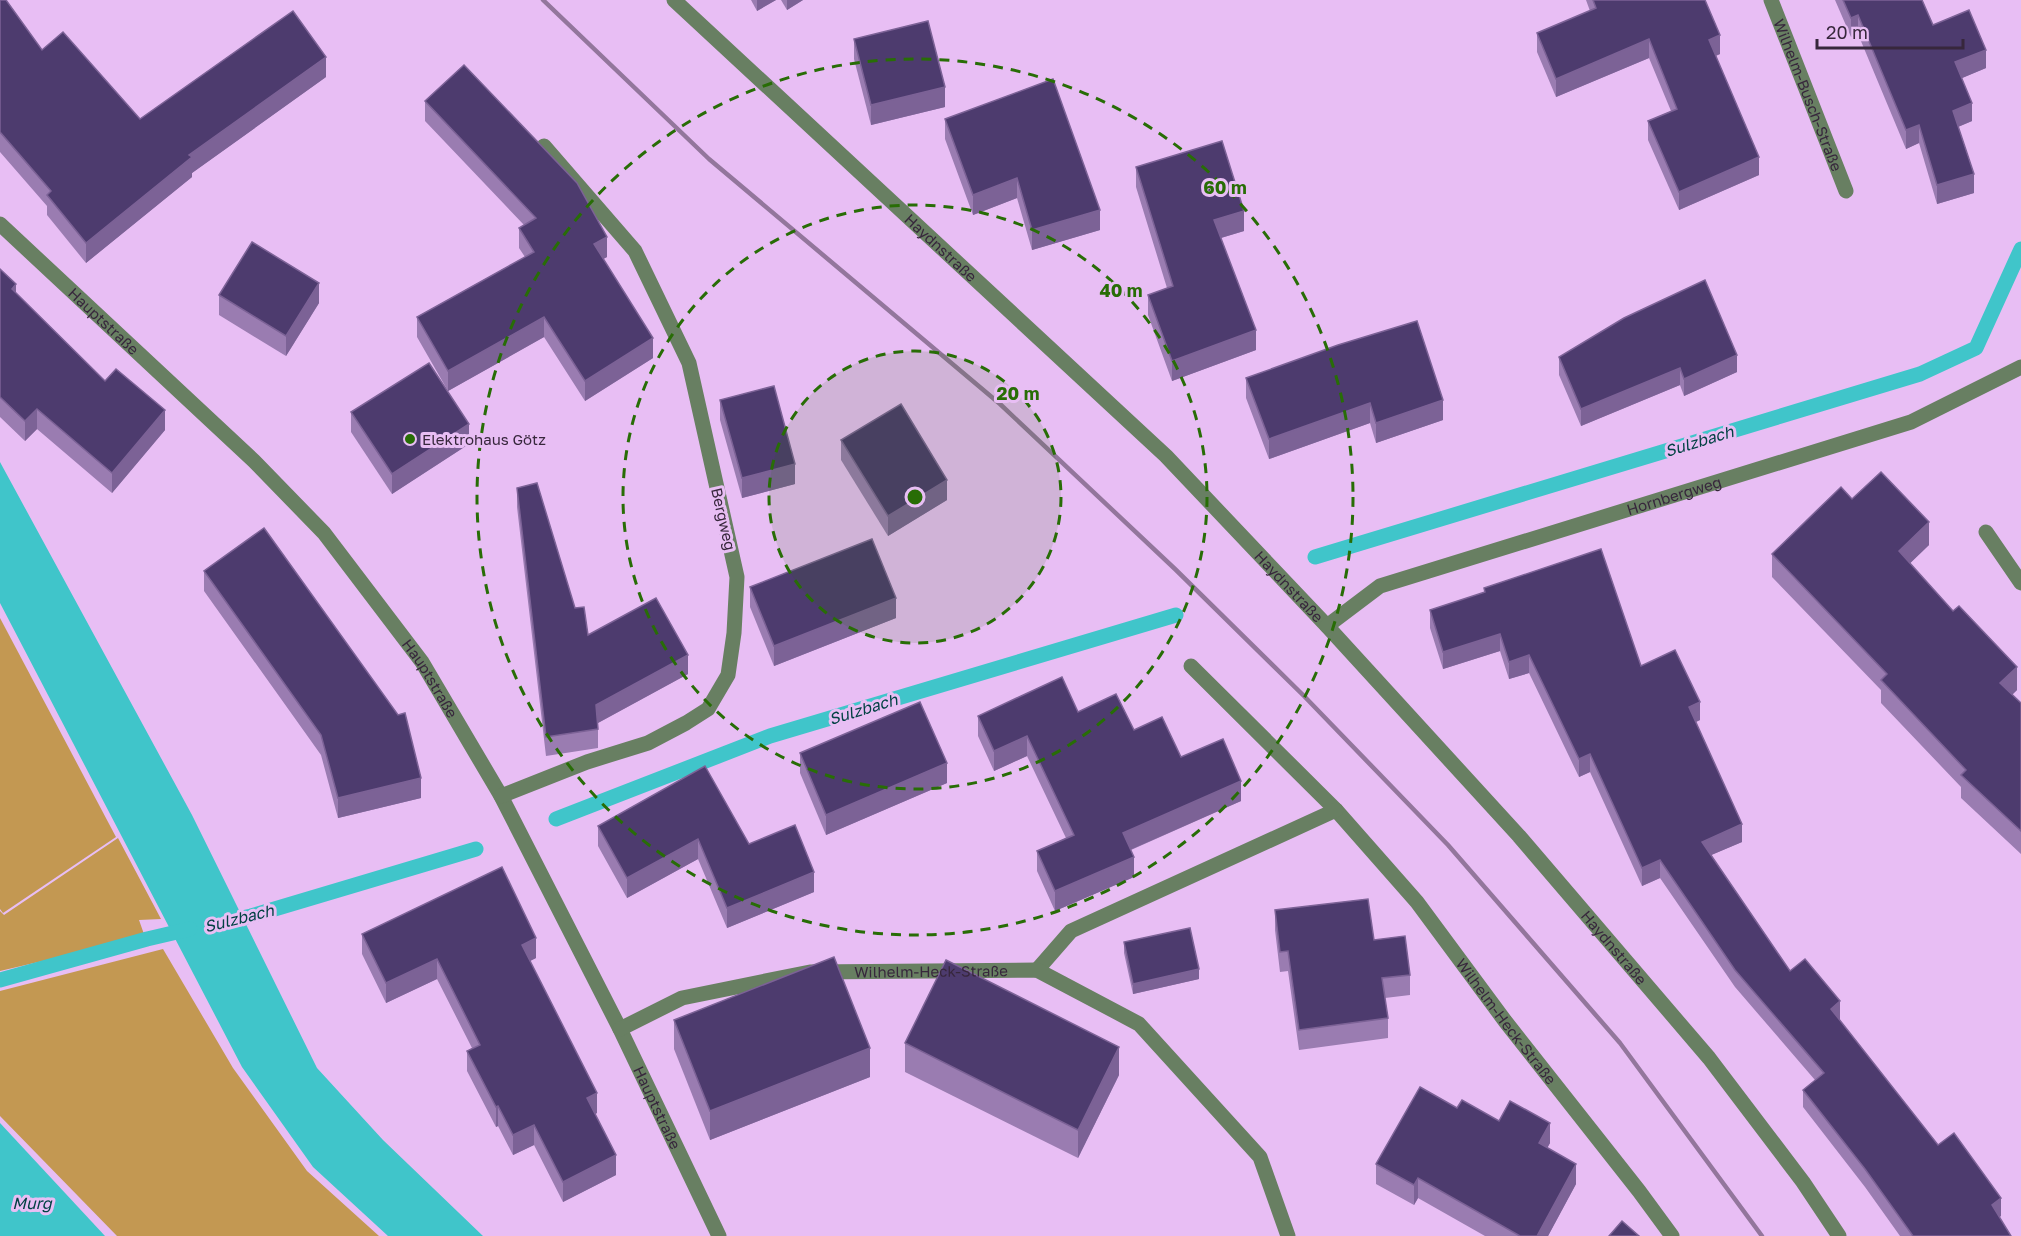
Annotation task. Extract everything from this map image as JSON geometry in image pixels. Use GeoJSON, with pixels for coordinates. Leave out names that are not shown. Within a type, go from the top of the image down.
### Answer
{"type":"FeatureCollection","features":[{"type":"Feature","properties":{"kind":"street","name":"Haydnstraße"},"geometry":{"type":"LineString","coordinates":[[674,0],[1166,456],[1327,626],[1519,836],[1709,1058],[1803,1182],[1839,1236]]}},
{"type":"Feature","properties":{"kind":"street","name":"Wilhelm-Busch-Straße"},"geometry":{"type":"LineString","coordinates":[[1771,0],[1846,190]]}},
{"type":"Feature","properties":{"kind":"street","name":"Bergweg"},"geometry":{"type":"LineString","coordinates":[[501,795],[587,762],[648,743],[708,709],[728,675],[734,633],[737,577],[689,363],[635,251],[544,146]]}},
{"type":"Feature","properties":{"kind":"street","name":"Hauptstraße"},"geometry":{"type":"LineString","coordinates":[[0,224],[254,460],[324,534],[422,662],[501,795],[620,1029],[719,1236]]}},
{"type":"Feature","properties":{"kind":"street","name":"Hornbergweg"},"geometry":{"type":"LineString","coordinates":[[1327,626],[1380,586],[1911,422],[2021,367]]}},
{"type":"Feature","properties":{"kind":"street"},"geometry":{"type":"LineString","coordinates":[[1986,532],[2021,583]]}},
{"type":"Feature","properties":{"kind":"street","name":"Wilhelm-Heck-Straße"},"geometry":{"type":"LineString","coordinates":[[1191,666],[1336,810],[1417,902],[1505,1021],[1672,1236]]}},
{"type":"Feature","properties":{"kind":"street"},"geometry":{"type":"LineString","coordinates":[[1037,970],[1071,931],[1336,810]]}},
{"type":"Feature","properties":{"kind":"street","name":"Wilhelm-Heck-Straße"},"geometry":{"type":"LineString","coordinates":[[620,1029],[682,998],[810,972],[1037,970],[1139,1024],[1260,1157],[1288,1236]]}},
{"type":"Feature","properties":{"kind":"shaded area"},"geometry":{"type":"Polygon","coordinates":[[[0,618],[116,837],[3,913],[0,909],[0,618]]]}},
{"type":"Feature","properties":{"kind":"shaded area"},"geometry":{"type":"Polygon","coordinates":[[[118,838],[161,919],[139,920],[145,937],[0,971],[0,911],[4,915],[118,838]]]}},
{"type":"Feature","properties":{"kind":"shaded area"},"geometry":{"type":"Polygon","coordinates":[[[163,949],[233,1068],[307,1171],[379,1236],[117,1236],[0,1116],[0,991],[163,949]]]}},
{"type":"Feature","properties":{"kind":"water"},"geometry":{"type":"Polygon","coordinates":[[[0,462],[192,815],[317,1068],[383,1140],[483,1236],[388,1236],[313,1167],[242,1067],[0,603],[0,462]]]}},
{"type":"Feature","properties":{"kind":"water","name":"Murg"},"geometry":{"type":"Polygon","coordinates":[[[0,1123],[105,1236],[0,1236],[0,1123]]]}},
{"type":"Feature","properties":{"kind":"building"},"geometry":{"type":"Polygon","coordinates":[[[0,0],[6,0],[42,50],[63,32],[140,119],[293,11],[326,57],[189,155],[192,157],[86,243],[47,195],[51,191],[0,132],[0,0]]]}},
{"type":"Feature","properties":{"kind":"building"},"geometry":{"type":"Polygon","coordinates":[[[1593,0],[1705,0],[1720,35],[1709,40],[1759,157],[1679,192],[1648,121],[1677,109],[1649,39],[1556,79],[1537,33],[1596,8],[1593,0]]]}},
{"type":"Feature","properties":{"kind":"building"},"geometry":{"type":"Polygon","coordinates":[[[1843,0],[1922,0],[1933,25],[1969,10],[1986,50],[1955,62],[1972,103],[1953,111],[1974,174],[1937,185],[1919,125],[1906,130],[1858,15],[1851,18],[1843,0]]]}},
{"type":"Feature","properties":{"kind":"building"},"geometry":{"type":"Polygon","coordinates":[[[928,21],[945,87],[871,105],[854,39],[928,21]]]}},
{"type":"Feature","properties":{"kind":"building"},"geometry":{"type":"Polygon","coordinates":[[[464,65],[577,183],[607,237],[594,244],[653,338],[585,381],[544,317],[448,371],[417,317],[534,252],[519,228],[536,218],[425,101],[464,65]]]}},
{"type":"Feature","properties":{"kind":"building"},"geometry":{"type":"Polygon","coordinates":[[[1053,79],[1100,210],[1032,230],[1017,178],[973,195],[945,119],[1053,79]]]}},
{"type":"Feature","properties":{"kind":"building"},"geometry":{"type":"Polygon","coordinates":[[[1222,141],[1244,211],[1214,220],[1256,330],[1172,361],[1148,295],[1173,286],[1136,167],[1222,141]]]}},
{"type":"Feature","properties":{"kind":"building"},"geometry":{"type":"Polygon","coordinates":[[[252,242],[319,283],[286,336],[219,295],[252,242]]]}},
{"type":"Feature","properties":{"kind":"building"},"geometry":{"type":"Polygon","coordinates":[[[0,269],[16,284],[12,289],[105,381],[116,369],[165,410],[112,473],[37,409],[25,421],[0,397],[0,269]]]}},
{"type":"Feature","properties":{"kind":"building"},"geometry":{"type":"Polygon","coordinates":[[[1705,280],[1737,355],[1684,379],[1680,368],[1581,409],[1559,357],[1624,318],[1705,280]]]}},
{"type":"Feature","properties":{"kind":"building"},"geometry":{"type":"Polygon","coordinates":[[[1417,321],[1443,400],[1376,423],[1370,403],[1269,439],[1246,378],[1338,345],[1417,321]]]}},
{"type":"Feature","properties":{"kind":"building"},"geometry":{"type":"Polygon","coordinates":[[[429,363],[469,424],[392,474],[351,412],[429,363]]]}},
{"type":"Feature","properties":{"kind":"building"},"geometry":{"type":"Polygon","coordinates":[[[774,386],[795,464],[742,478],[720,400],[774,386]]]}},
{"type":"Feature","properties":{"kind":"building"},"geometry":{"type":"Polygon","coordinates":[[[901,404],[947,480],[888,516],[841,440],[901,404]]]}},
{"type":"Feature","properties":{"kind":"building"},"geometry":{"type":"Polygon","coordinates":[[[1881,472],[1929,522],[1899,551],[1953,611],[1959,606],[2017,667],[2000,683],[2021,703],[2021,831],[1961,775],[1966,770],[1881,680],[1887,674],[1772,554],[1841,487],[1852,499],[1881,472]]]}},
{"type":"Feature","properties":{"kind":"building"},"geometry":{"type":"Polygon","coordinates":[[[537,483],[575,608],[584,607],[588,635],[656,598],[688,655],[596,705],[598,729],[546,737],[517,488],[537,483]]]}},
{"type":"Feature","properties":{"kind":"building"},"geometry":{"type":"Polygon","coordinates":[[[264,528],[398,715],[405,713],[421,778],[338,798],[321,735],[204,571],[264,528]]]}},
{"type":"Feature","properties":{"kind":"building"},"geometry":{"type":"Polygon","coordinates":[[[872,539],[896,598],[774,646],[750,587],[872,539]]]}},
{"type":"Feature","properties":{"kind":"building"},"geometry":{"type":"Polygon","coordinates":[[[1601,549],[1641,666],[1675,650],[1700,702],[1689,707],[1742,824],[1702,842],[1790,971],[1805,959],[1840,1001],[1831,1009],[1938,1145],[1954,1133],[2001,1198],[1992,1205],[2011,1236],[1913,1236],[1865,1169],[1803,1090],[1824,1073],[1735,970],[1660,860],[1642,868],[1590,754],[1579,759],[1529,655],[1509,662],[1500,634],[1443,652],[1430,610],[1485,592],[1484,588],[1601,549]]]}},
{"type":"Feature","properties":{"kind":"building"},"geometry":{"type":"Polygon","coordinates":[[[1062,677],[1078,712],[1116,694],[1134,730],[1162,717],[1181,757],[1223,739],[1241,781],[1123,833],[1134,857],[1055,891],[1037,851],[1074,835],[1027,736],[994,751],[978,716],[1062,677]]]}},
{"type":"Feature","properties":{"kind":"building"},"geometry":{"type":"Polygon","coordinates":[[[920,702],[947,763],[826,815],[800,753],[920,702]]]}},
{"type":"Feature","properties":{"kind":"building"},"geometry":{"type":"Polygon","coordinates":[[[705,766],[749,844],[795,825],[814,872],[727,908],[698,839],[627,878],[598,826],[705,766]]]}},
{"type":"Feature","properties":{"kind":"building"},"geometry":{"type":"Polygon","coordinates":[[[502,867],[536,938],[522,945],[597,1093],[587,1098],[616,1155],[563,1182],[534,1125],[513,1135],[498,1106],[496,1107],[467,1051],[480,1045],[437,959],[386,983],[362,934],[502,867]]]}},
{"type":"Feature","properties":{"kind":"building"},"geometry":{"type":"Polygon","coordinates":[[[1368,899],[1374,940],[1405,936],[1410,975],[1382,978],[1388,1018],[1299,1030],[1288,951],[1280,952],[1275,910],[1368,899]]]}},
{"type":"Feature","properties":{"kind":"building"},"geometry":{"type":"Polygon","coordinates":[[[1190,928],[1199,969],[1133,984],[1124,942],[1190,928]]]}},
{"type":"Feature","properties":{"kind":"building"},"geometry":{"type":"Polygon","coordinates":[[[834,957],[870,1048],[710,1111],[674,1020],[834,957]]]}},
{"type":"Feature","properties":{"kind":"building"},"geometry":{"type":"Polygon","coordinates":[[[946,960],[1119,1047],[1078,1130],[905,1043],[946,960]]]}},
{"type":"Feature","properties":{"kind":"building"},"geometry":{"type":"Polygon","coordinates":[[[1420,1087],[1457,1108],[1462,1100],[1499,1121],[1510,1101],[1550,1123],[1539,1143],[1576,1164],[1537,1236],[1520,1236],[1418,1178],[1414,1185],[1376,1164],[1420,1087]]]}},
{"type":"Feature","properties":{"kind":"building"},"geometry":{"type":"Polygon","coordinates":[[[1622,1221],[1639,1236],[1609,1236],[1622,1221]]]}},
{"type":"Feature","properties":{"kind":"waterway","name":"Sulzbach"},"geometry":{"type":"LineString","coordinates":[[1315,557],[1920,374],[1976,348],[2021,249]]}},
{"type":"Feature","properties":{"kind":"waterway","name":"Sulzbach"},"geometry":{"type":"LineString","coordinates":[[556,819],[770,736],[1176,615]]}},
{"type":"Feature","properties":{"kind":"waterway","name":"Sulzbach"},"geometry":{"type":"LineString","coordinates":[[223,922],[251,916],[476,849]]}},
{"type":"Feature","properties":{"kind":"waterway","name":"Sulzbach"},"geometry":{"type":"LineString","coordinates":[[0,980],[190,929]]}},
{"type":"Feature","properties":{"kind":"railway"},"geometry":{"type":"LineString","coordinates":[[543,0],[709,159],[1000,404],[1175,569],[1304,696],[1448,845],[1620,1043],[1762,1236]]}},
{"type":"Feature","properties":{"kind":"place","name":"Elektrohaus Götz"},"geometry":{"type":"Point","coordinates":[410,439]}}]}
